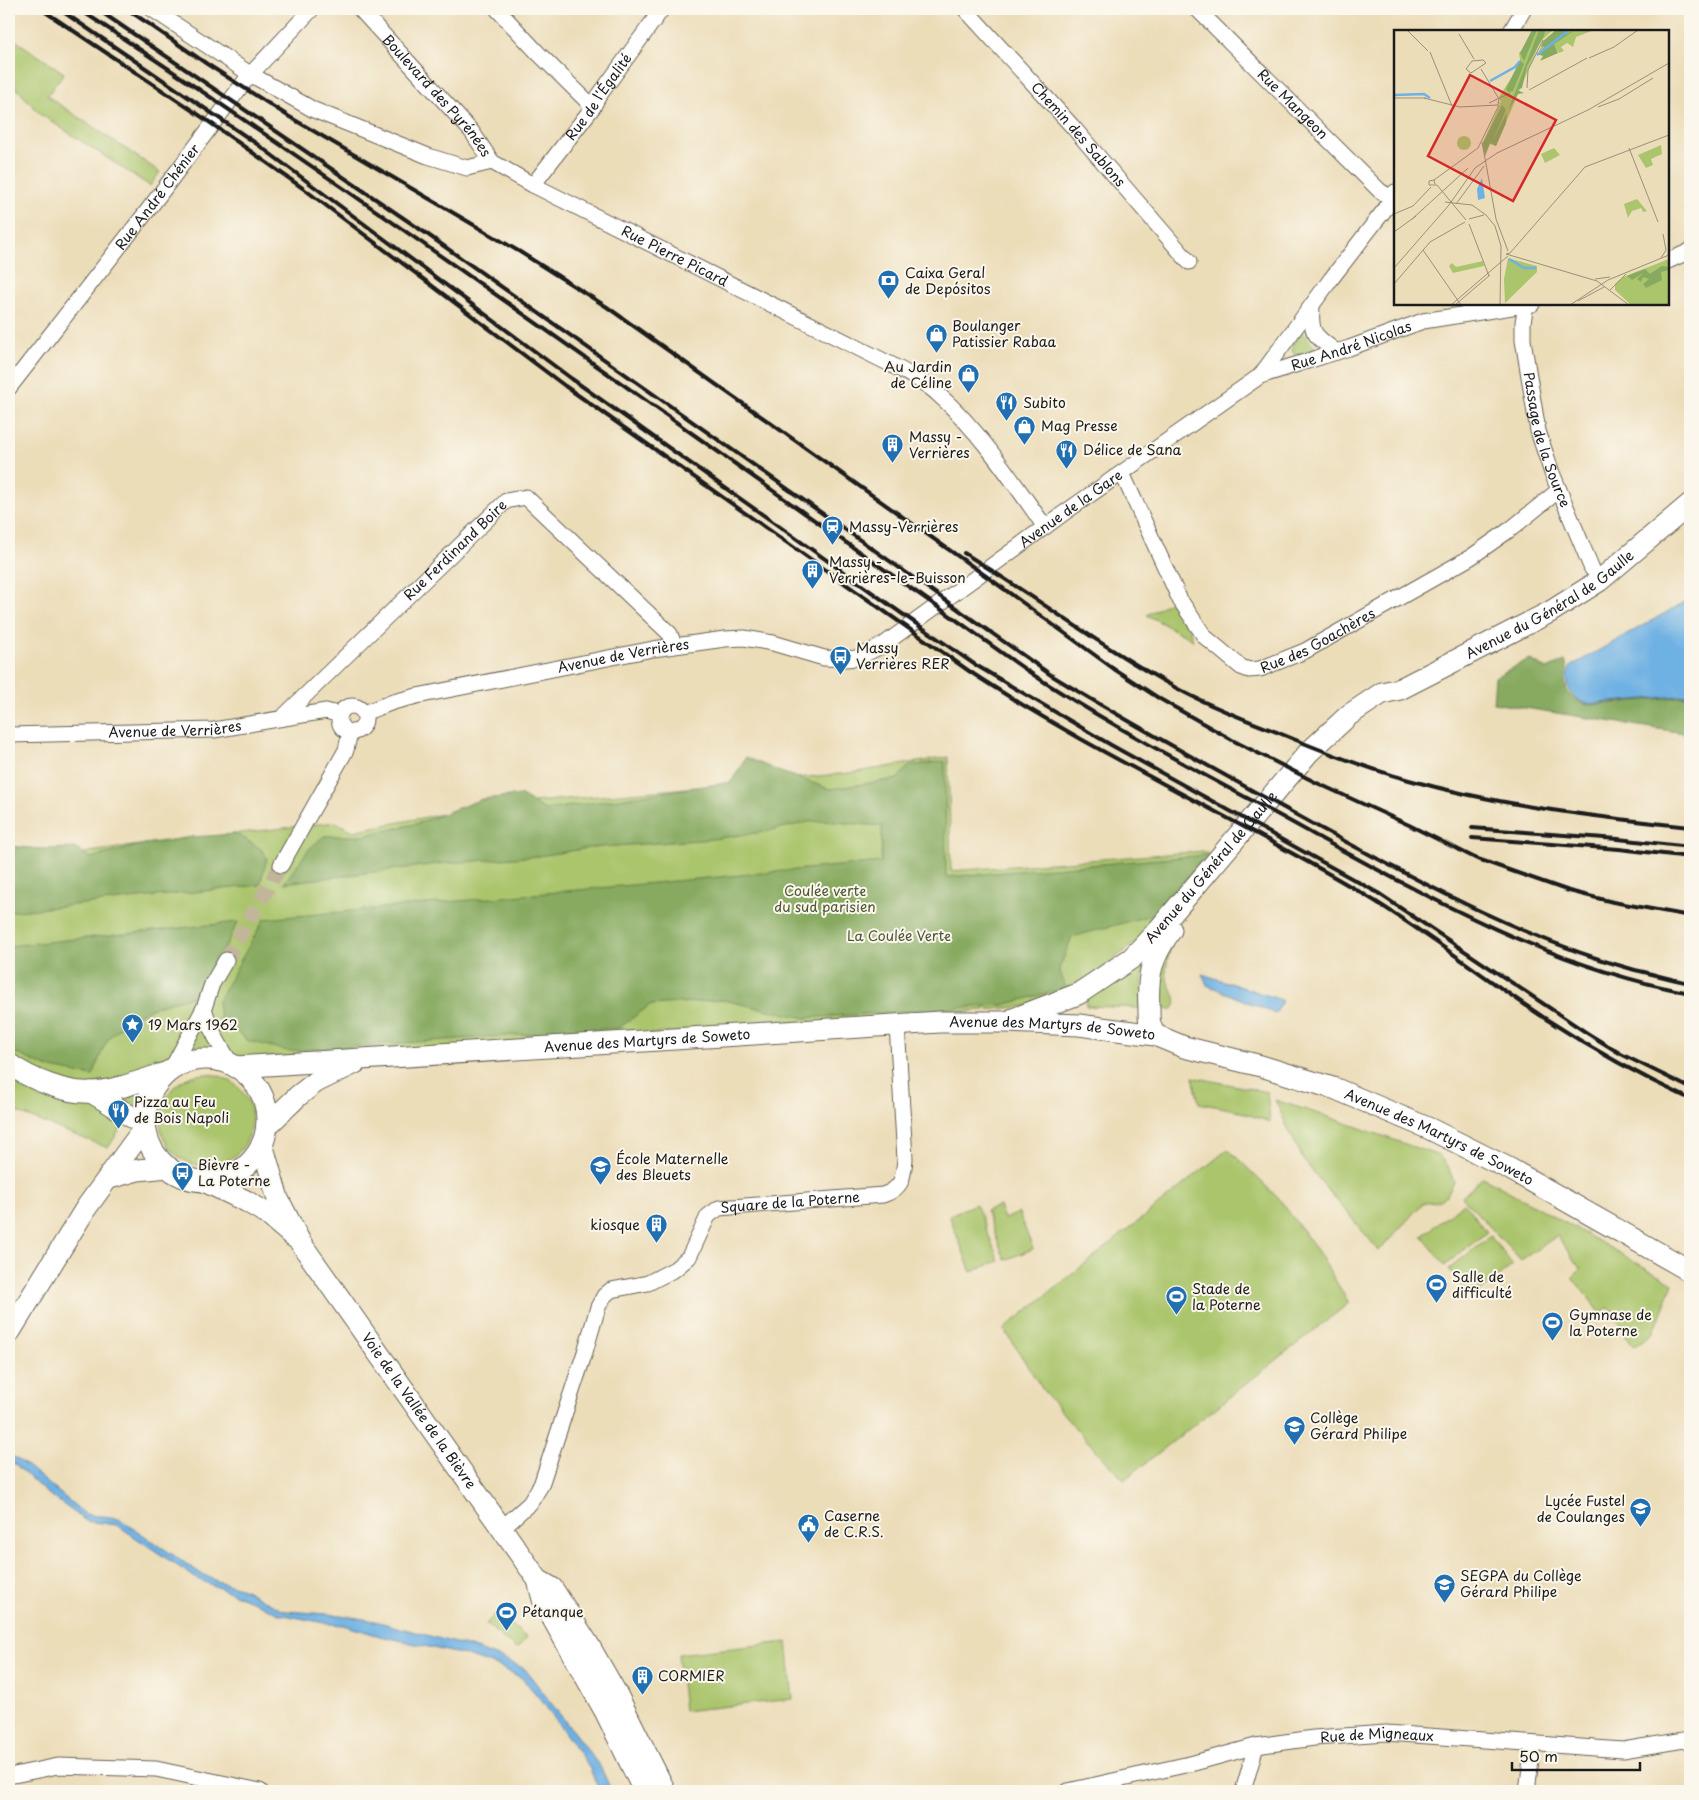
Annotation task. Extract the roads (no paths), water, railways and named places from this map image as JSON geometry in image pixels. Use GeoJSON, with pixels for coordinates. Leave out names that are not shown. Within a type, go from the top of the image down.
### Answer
{"type":"FeatureCollection","features":[{"type":"Feature","properties":{"kind":"main road","name":"Avenue du Général de Gaulle"},"geometry":{"type":"LineString","coordinates":[[1155,1035],[1150,1027],[1148,978],[1153,960],[1171,931],[1334,740],[1400,689],[1550,612],[1599,581],[1690,504]]}},
{"type":"Feature","properties":{"kind":"main road","name":"Avenue du Général de Gaulle"},"geometry":{"type":"LineString","coordinates":[[1006,1022],[1078,994],[1132,958],[1159,929],[1309,752],[1335,726],[1382,693],[1400,689]]}},
{"type":"Feature","properties":{"kind":"main road","name":"Avenue des Martyrs de Soweto"},"geometry":{"type":"LineString","coordinates":[[234,1066],[940,1022],[1080,1025],[1155,1035],[1184,1047],[1261,1066],[1336,1089],[1430,1129],[1510,1169],[1690,1271]]}},
{"type":"Feature","properties":{"kind":"main road"},"geometry":{"type":"LineString","coordinates":[[9,1064],[21,1073],[56,1088],[91,1092],[127,1085],[169,1071],[190,1061],[212,1059],[234,1066],[254,1082],[265,1103],[265,1135],[253,1160],[239,1172],[222,1179],[204,1181],[186,1178],[168,1167],[153,1151],[145,1126],[146,1110],[150,1096],[157,1083],[169,1071]]}},
{"type":"Feature","properties":{"kind":"main road","name":"Avenue des Martyrs de Soweto"},"geometry":{"type":"LineString","coordinates":[[265,1135],[298,1096],[316,1082],[363,1059]]}},
{"type":"Feature","properties":{"kind":"main road"},"geometry":{"type":"LineString","coordinates":[[91,1092],[145,1126]]}},
{"type":"Feature","properties":{"kind":"main road"},"geometry":{"type":"LineString","coordinates":[[9,1333],[86,1208],[110,1178],[145,1126]]}},
{"type":"Feature","properties":{"kind":"main road","name":"Voie de la Vallée de la Bièvre"},"geometry":{"type":"LineString","coordinates":[[265,1135],[278,1199],[300,1242],[538,1580],[544,1603],[605,1711],[644,1791]]}},
{"type":"Feature","properties":{"kind":"main road"},"geometry":{"type":"LineString","coordinates":[[110,1178],[138,1170],[168,1167]]}},
{"type":"Feature","properties":{"kind":"main road","name":"Voie de la Vallée de la Bièvre"},"geometry":{"type":"LineString","coordinates":[[204,1181],[266,1213],[300,1242]]}},
{"type":"Feature","properties":{"kind":"main road","name":"Voie de la Vallée de la Bièvre"},"geometry":{"type":"LineString","coordinates":[[538,1580],[552,1588],[588,1644],[616,1693],[665,1791]]}},
{"type":"Feature","properties":{"kind":"main road"},"geometry":{"type":"LineString","coordinates":[[552,1617],[582,1649],[654,1791]]}},
{"type":"Feature","properties":{"kind":"street"},"geometry":{"type":"LineString","coordinates":[[152,9],[250,74],[314,110],[428,156],[467,168],[492,162]]}},
{"type":"Feature","properties":{"kind":"street","name":"Boulevard des Pyrénées"},"geometry":{"type":"LineString","coordinates":[[360,9],[472,132],[492,162]]}},
{"type":"Feature","properties":{"kind":"street"},"geometry":{"type":"LineString","coordinates":[[496,9],[592,106]]}},
{"type":"Feature","properties":{"kind":"street","name":"Rue de l'Égalité"},"geometry":{"type":"LineString","coordinates":[[533,185],[662,9]]}},
{"type":"Feature","properties":{"kind":"street","name":"Chemin des Sablons"},"geometry":{"type":"LineString","coordinates":[[965,9],[1072,126],[1189,262]]}},
{"type":"Feature","properties":{"kind":"street","name":"Rue Mangeon"},"geometry":{"type":"LineString","coordinates":[[1197,9],[1380,191],[1393,195]]}},
{"type":"Feature","properties":{"kind":"street"},"geometry":{"type":"LineString","coordinates":[[1512,30],[1524,9]]}},
{"type":"Feature","properties":{"kind":"street","name":"Rue André Chénier"},"geometry":{"type":"LineString","coordinates":[[9,388],[94,280],[250,74],[311,10]]}},
{"type":"Feature","properties":{"kind":"street","name":"Rue Pierre Picard"},"geometry":{"type":"LineString","coordinates":[[492,162],[533,185],[890,364],[922,382],[944,400],[974,431],[1045,527]]}},
{"type":"Feature","properties":{"kind":"street"},"geometry":{"type":"LineString","coordinates":[[1260,376],[1386,208],[1393,195]]}},
{"type":"Feature","properties":{"kind":"street"},"geometry":{"type":"LineString","coordinates":[[1669,261],[1690,251]]}},
{"type":"Feature","properties":{"kind":"street"},"geometry":{"type":"LineString","coordinates":[[1312,305],[1311,325],[1313,331],[1338,352]]}},
{"type":"Feature","properties":{"kind":"street","name":"Rue André Nicolas"},"geometry":{"type":"LineString","coordinates":[[1260,376],[1338,352],[1423,321],[1523,305]]}},
{"type":"Feature","properties":{"kind":"street","name":"Passage de la Source"},"geometry":{"type":"LineString","coordinates":[[1529,305],[1523,322],[1523,340],[1534,411],[1543,448],[1592,569]]}},
{"type":"Feature","properties":{"kind":"street","name":"Avenue de la Gare"},"geometry":{"type":"LineString","coordinates":[[882,645],[1045,527],[1260,376]]}},
{"type":"Feature","properties":{"kind":"street","name":"Rue des Goachères"},"geometry":{"type":"LineString","coordinates":[[1122,473],[1180,600],[1205,637],[1241,667],[1248,670],[1260,669],[1305,651],[1471,557],[1512,528],[1559,490]]}},
{"type":"Feature","properties":{"kind":"street","name":"Rue Ferdinand Boire"},"geometry":{"type":"LineString","coordinates":[[283,717],[506,501],[526,497],[670,634],[674,645]]}},
{"type":"Feature","properties":{"kind":"street","name":"Avenue de Verrières"},"geometry":{"type":"LineString","coordinates":[[364,713],[393,702],[417,696],[674,645],[744,638],[773,642],[824,658],[845,660],[856,658],[882,645]]}},
{"type":"Feature","properties":{"kind":"street"},"geometry":{"type":"LineString","coordinates":[[349,706],[358,707],[364,713],[366,721],[362,729],[350,732],[342,728],[339,720],[340,715],[349,706]]}},
{"type":"Feature","properties":{"kind":"street","name":"Avenue de Verrières"},"geometry":{"type":"LineString","coordinates":[[9,735],[214,730],[326,711],[340,715]]}},
{"type":"Feature","properties":{"kind":"street"},"geometry":{"type":"LineString","coordinates":[[281,866],[346,750],[350,732]]}},
{"type":"Feature","properties":{"kind":"street"},"geometry":{"type":"LineString","coordinates":[[169,1071],[204,1008],[212,984],[226,960]]}},
{"type":"Feature","properties":{"kind":"street"},"geometry":{"type":"LineString","coordinates":[[204,1008],[209,1027],[234,1066]]}},
{"type":"Feature","properties":{"kind":"street","name":"Square de la Poterne"},"geometry":{"type":"LineString","coordinates":[[502,1528],[530,1503],[541,1485],[598,1307],[604,1296],[611,1290],[648,1283],[675,1269],[689,1257],[708,1216],[719,1208],[883,1195],[893,1192],[900,1186],[905,1158],[897,1025]]}},
{"type":"Feature","properties":{"kind":"street","name":"Rue de Migneaux"},"geometry":{"type":"LineString","coordinates":[[1068,1791],[1194,1763],[1256,1746],[1314,1738],[1386,1733],[1623,1750],[1690,1739]]}},
{"type":"Feature","properties":{"kind":"street"},"geometry":{"type":"LineString","coordinates":[[1527,1791],[1533,1744]]}},
{"type":"Feature","properties":{"kind":"street"},"geometry":{"type":"LineString","coordinates":[[1243,1791],[1256,1746]]}},
{"type":"Feature","properties":{"kind":"street"},"geometry":{"type":"LineString","coordinates":[[9,1776],[58,1766],[156,1769],[260,1791]]}},
{"type":"Feature","properties":{"kind":"water"},"geometry":{"type":"Polygon","coordinates":[[[1690,599],[1690,695],[1588,704],[1576,699],[1572,695],[1567,679],[1571,666],[1690,599]]]}},
{"type":"Feature","properties":{"kind":"water"},"geometry":{"type":"Polygon","coordinates":[[[1202,974],[1282,1000],[1276,1014],[1207,985],[1202,974]]]}},
{"type":"Feature","properties":{"kind":"water"},"geometry":{"type":"Polygon","coordinates":[[[9,1454],[27,1466],[85,1514],[121,1520],[200,1573],[214,1580],[243,1589],[280,1609],[340,1615],[375,1621],[470,1647],[525,1669],[601,1768],[611,1790],[600,1791],[588,1765],[541,1700],[522,1678],[497,1666],[464,1655],[380,1636],[343,1625],[279,1614],[197,1579],[117,1525],[86,1521],[43,1490],[15,1464],[9,1461],[9,1454]]]}},
{"type":"Feature","properties":{"kind":"tunnel"},"geometry":{"type":"LineString","coordinates":[[226,960],[281,865]]}},
{"type":"Feature","properties":{"kind":"railway"},"geometry":{"type":"LineString","coordinates":[[41,9],[205,119],[304,189],[565,386],[969,671],[1017,702],[1066,730],[1316,866],[1365,895],[1563,1030],[1635,1071],[1690,1099]]}},
{"type":"Feature","properties":{"kind":"railway"},"geometry":{"type":"LineString","coordinates":[[59,9],[257,144],[572,379],[974,664],[1111,745],[1378,893],[1587,1033],[1621,1054],[1690,1088]]}},
{"type":"Feature","properties":{"kind":"railway"},"geometry":{"type":"LineString","coordinates":[[79,9],[382,215],[1013,661],[1076,702],[1373,867],[1475,919],[1527,943],[1580,963],[1634,980],[1690,993]]}},
{"type":"Feature","properties":{"kind":"railway"},"geometry":{"type":"LineString","coordinates":[[97,9],[424,232],[1051,675],[1083,695],[1313,824],[1431,887],[1510,925],[1592,957],[1635,970],[1690,983]]}},
{"type":"Feature","properties":{"kind":"railway"},"geometry":{"type":"LineString","coordinates":[[127,9],[207,64],[288,116],[520,252],[607,307],[1114,669],[1160,699],[1234,741],[1317,783],[1409,825],[1475,858],[1569,891],[1613,902],[1690,916]]}},
{"type":"Feature","properties":{"kind":"railway"},"geometry":{"type":"LineString","coordinates":[[964,553],[1123,657],[1178,689],[1228,712],[1344,759],[1409,780],[1478,797],[1584,815],[1690,827]]}},
{"type":"Feature","properties":{"kind":"railway"},"geometry":{"type":"LineString","coordinates":[[1472,828],[1618,839],[1690,847]]}},
{"type":"Feature","properties":{"kind":"railway"},"geometry":{"type":"LineString","coordinates":[[1472,838],[1619,849],[1690,857]]}},
{"type":"Feature","properties":{"kind":"place","name":"Caixa Geral de Depósitos"},"geometry":{"type":"Point","coordinates":[889,300]}},
{"type":"Feature","properties":{"kind":"place","name":"Boulanger Patissier Rabaa"},"geometry":{"type":"Point","coordinates":[936,353]}},
{"type":"Feature","properties":{"kind":"place","name":"Au Jardin de Céline"},"geometry":{"type":"Point","coordinates":[968,394]}},
{"type":"Feature","properties":{"kind":"place","name":"Subito"},"geometry":{"type":"Point","coordinates":[1007,422]}},
{"type":"Feature","properties":{"kind":"place","name":"Mag Presse"},"geometry":{"type":"Point","coordinates":[1025,445]}},
{"type":"Feature","properties":{"kind":"place","name":"Massy - Verrières"},"geometry":{"type":"Point","coordinates":[893,464]}},
{"type":"Feature","properties":{"kind":"place","name":"Délice de Sana"},"geometry":{"type":"Point","coordinates":[1067,469]}},
{"type":"Feature","properties":{"kind":"place","name":"Massy-Verrières"},"geometry":{"type":"Point","coordinates":[833,546]}},
{"type":"Feature","properties":{"kind":"place","name":"Massy - Verrières-le-Buisson"},"geometry":{"type":"Point","coordinates":[813,589]}},
{"type":"Feature","properties":{"kind":"place","name":"Massy Verrières RER"},"geometry":{"type":"Point","coordinates":[840,675]}},
{"type":"Feature","properties":{"kind":"place","name":"19 Mars 1962"},"geometry":{"type":"Point","coordinates":[132,1044]}},
{"type":"Feature","properties":{"kind":"place","name":"Pizza au Feu de Bois Napoli"},"geometry":{"type":"Point","coordinates":[118,1129]}},
{"type":"Feature","properties":{"kind":"place","name":"École Maternelle des Bleuets"},"geometry":{"type":"Point","coordinates":[600,1186]}},
{"type":"Feature","properties":{"kind":"place","name":"Bièvre - La Poterne"},"geometry":{"type":"Point","coordinates":[182,1192]}},
{"type":"Feature","properties":{"kind":"place","name":"kiosque"},"geometry":{"type":"Point","coordinates":[656,1244]}},
{"type":"Feature","properties":{"kind":"place","name":"Salle de difficulté"},"geometry":{"type":"Point","coordinates":[1436,1304]}},
{"type":"Feature","properties":{"kind":"place","name":"Stade de la Poterne"},"geometry":{"type":"Point","coordinates":[1176,1316]}},
{"type":"Feature","properties":{"kind":"place","name":"Gymnase de la Poterne"},"geometry":{"type":"Point","coordinates":[1553,1342]}},
{"type":"Feature","properties":{"kind":"place","name":"Collège Gérard Philipe"},"geometry":{"type":"Point","coordinates":[1294,1445]}},
{"type":"Feature","properties":{"kind":"place","name":"Lycée Fustel de Coulanges"},"geometry":{"type":"Point","coordinates":[1641,1528]}},
{"type":"Feature","properties":{"kind":"place","name":"Caserne de C.R.S."},"geometry":{"type":"Point","coordinates":[808,1543]}},
{"type":"Feature","properties":{"kind":"place","name":"SEGPA du Collège Gérard Philipe"},"geometry":{"type":"Point","coordinates":[1444,1603]}},
{"type":"Feature","properties":{"kind":"place","name":"Pétanque"},"geometry":{"type":"Point","coordinates":[506,1631]}},
{"type":"Feature","properties":{"kind":"place","name":"CORMIER"},"geometry":{"type":"Point","coordinates":[642,1695]}},
{"type":"Feature","properties":{"kind":"park label","name":"Coulée verte du sud parisien"},"geometry":{"type":"Point","coordinates":[825,900]}},
{"type":"Feature","properties":{"kind":"park label","name":"La Coulée Verte"},"geometry":{"type":"Point","coordinates":[899,936]}}]}
